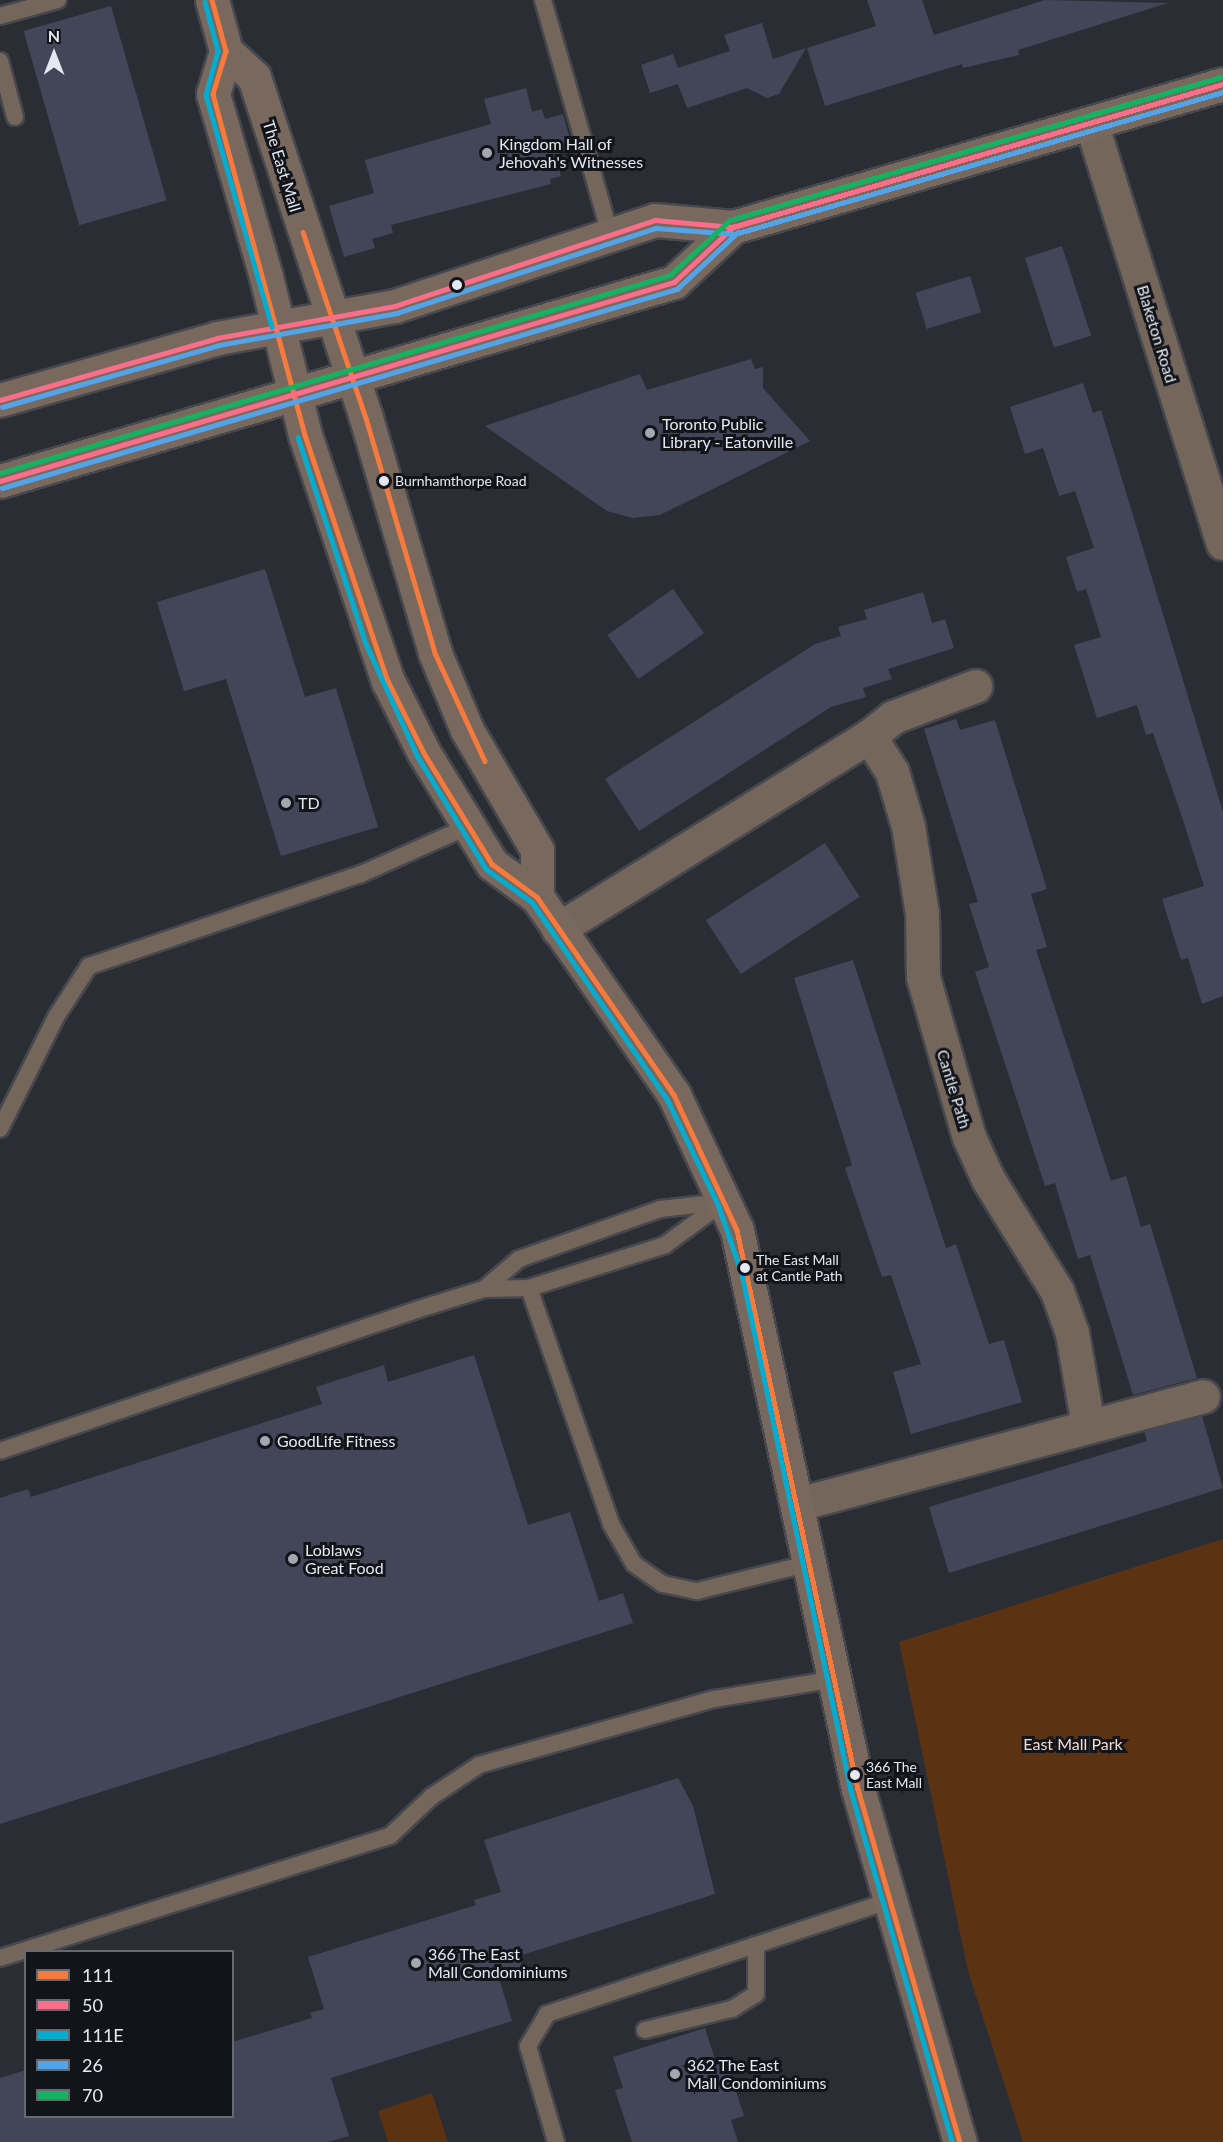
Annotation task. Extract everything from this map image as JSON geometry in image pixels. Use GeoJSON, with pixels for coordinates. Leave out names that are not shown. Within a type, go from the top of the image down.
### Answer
{"type":"FeatureCollection","features":[{"type":"Feature","properties":{"kind":"main road"},"geometry":{"type":"LineString","coordinates":[[212,0],[225,51],[213,94],[279,325],[295,393],[388,681],[466,827],[492,864],[537,897],[674,1095],[726,1201],[749,1272],[858,1790],[888,1901],[960,2142]]}},
{"type":"Feature","properties":{"kind":"main road","name":"The East Mall"},"geometry":{"type":"LineString","coordinates":[[225,51],[254,77],[329,315],[353,378],[435,653],[467,730],[537,850],[537,897]]}},
{"type":"Feature","properties":{"kind":"main road"},"geometry":{"type":"LineString","coordinates":[[0,400],[279,325],[395,306],[610,232],[655,220],[733,227],[1092,126],[1223,84]]}},
{"type":"Feature","properties":{"kind":"main road"},"geometry":{"type":"LineString","coordinates":[[0,481],[674,282],[733,227]]}},
{"type":"Feature","properties":{"kind":"street","name":"Blaketon Road"},"geometry":{"type":"LineString","coordinates":[[1092,126],[1223,543]]}},
{"type":"Feature","properties":{"kind":"street"},"geometry":{"type":"LineString","coordinates":[[558,929],[919,704],[975,686]]}},
{"type":"Feature","properties":{"kind":"street","name":"Cantle Path"},"geometry":{"type":"LineString","coordinates":[[869,736],[892,772],[908,826],[922,913],[923,977],[969,1137],[988,1179],[1057,1291],[1072,1333],[1088,1426]]}},
{"type":"Feature","properties":{"kind":"street"},"geometry":{"type":"LineString","coordinates":[[798,1504],[1203,1396]]}},
{"type":"Feature","properties":{"kind":"lane"},"geometry":{"type":"LineString","coordinates":[[0,16],[58,0]]}},
{"type":"Feature","properties":{"kind":"lane"},"geometry":{"type":"LineString","coordinates":[[543,0],[610,232]]}},
{"type":"Feature","properties":{"kind":"lane"},"geometry":{"type":"LineString","coordinates":[[0,61],[15,117]]}},
{"type":"Feature","properties":{"kind":"lane"},"geometry":{"type":"LineString","coordinates":[[0,1129],[56,1017],[89,966],[361,874],[466,827]]}},
{"type":"Feature","properties":{"kind":"lane"},"geometry":{"type":"LineString","coordinates":[[0,1451],[484,1289],[529,1288],[665,1245],[726,1201]]}},
{"type":"Feature","properties":{"kind":"lane"},"geometry":{"type":"LineString","coordinates":[[484,1289],[519,1259],[660,1209],[726,1201]]}},
{"type":"Feature","properties":{"kind":"lane"},"geometry":{"type":"LineString","coordinates":[[529,1288],[611,1524],[634,1564],[663,1584],[697,1591],[811,1563]]}},
{"type":"Feature","properties":{"kind":"lane"},"geometry":{"type":"LineString","coordinates":[[26,1950],[390,1836],[431,1797],[479,1765],[714,1699],[836,1679]]}},
{"type":"Feature","properties":{"kind":"lane"},"geometry":{"type":"LineString","coordinates":[[556,2142],[528,2046],[547,2014],[888,1901]]}},
{"type":"Feature","properties":{"kind":"lane"},"geometry":{"type":"LineString","coordinates":[[645,2030],[732,2009],[756,1994],[756,1945]]}},
{"type":"Feature","properties":{"kind":"lane"},"geometry":{"type":"LineString","coordinates":[[0,1958],[24,1950]]}},
{"type":"Feature","properties":{"kind":"green space","name":"East Mall Park"},"geometry":{"type":"Polygon","coordinates":[[[1223,1539],[1223,2142],[1023,2142],[968,1971],[899,1642],[1223,1539]]]}},
{"type":"Feature","properties":{"kind":"green space"},"geometry":{"type":"Polygon","coordinates":[[[432,2093],[448,2142],[388,2142],[378,2111],[432,2093]]]}},
{"type":"Feature","properties":{"kind":"building"},"geometry":{"type":"Polygon","coordinates":[[[867,0],[922,0],[934,35],[1045,0],[1168,3],[1018,50],[1019,55],[963,68],[962,64],[825,106],[807,48],[876,26],[867,0]]]}},
{"type":"Feature","properties":{"kind":"building"},"geometry":{"type":"Polygon","coordinates":[[[111,6],[167,200],[79,225],[24,31],[111,6]]]}},
{"type":"Feature","properties":{"kind":"building"},"geometry":{"type":"Polygon","coordinates":[[[762,23],[773,59],[806,48],[779,94],[767,98],[747,88],[687,108],[678,84],[650,93],[641,65],[673,54],[678,68],[730,51],[724,35],[762,23]]]}},
{"type":"Feature","properties":{"kind":"building","name":"Kingdom Hall of Jehovah's Witnesses"},"geometry":{"type":"Polygon","coordinates":[[[526,88],[532,112],[542,109],[545,119],[563,114],[573,150],[555,155],[561,176],[550,179],[551,184],[391,225],[393,233],[372,239],[375,248],[344,257],[329,206],[374,193],[365,160],[491,124],[484,99],[526,88]]]}},
{"type":"Feature","properties":{"kind":"building"},"geometry":{"type":"Polygon","coordinates":[[[1062,246],[1091,335],[1054,347],[1025,258],[1062,246]]]}},
{"type":"Feature","properties":{"kind":"building"},"geometry":{"type":"Polygon","coordinates":[[[970,276],[981,312],[927,329],[915,293],[970,276]]]}},
{"type":"Feature","properties":{"kind":"building","name":"Toronto Public Library - Eatonville"},"geometry":{"type":"Polygon","coordinates":[[[751,359],[755,369],[763,367],[763,388],[810,441],[660,515],[633,518],[607,511],[485,426],[640,374],[647,390],[751,359]]]}},
{"type":"Feature","properties":{"kind":"building"},"geometry":{"type":"Polygon","coordinates":[[[1083,383],[1093,413],[1101,410],[1223,812],[1223,996],[1202,1004],[1188,958],[1181,960],[1162,899],[1204,886],[1182,817],[1153,733],[1146,735],[1137,705],[1097,718],[1074,645],[1101,637],[1086,589],[1077,592],[1066,557],[1094,548],[1075,491],[1059,496],[1043,448],[1025,454],[1010,407],[1083,383]]]}},
{"type":"Feature","properties":{"kind":"building"},"geometry":{"type":"Polygon","coordinates":[[[265,569],[305,697],[336,688],[378,827],[281,856],[226,679],[184,691],[157,602],[265,569]]]}},
{"type":"Feature","properties":{"kind":"building"},"geometry":{"type":"Polygon","coordinates":[[[673,589],[704,633],[638,679],[607,635],[673,589]]]}},
{"type":"Feature","properties":{"kind":"building"},"geometry":{"type":"Polygon","coordinates":[[[923,592],[932,623],[945,619],[954,648],[888,669],[892,679],[863,688],[866,697],[831,707],[639,831],[605,779],[815,644],[841,636],[838,627],[867,619],[864,610],[923,592]]]}},
{"type":"Feature","properties":{"kind":"building"},"geometry":{"type":"Polygon","coordinates":[[[956,719],[960,730],[995,720],[1047,889],[1031,894],[1047,947],[1036,950],[1111,1181],[1126,1176],[1141,1227],[1150,1224],[1197,1378],[1133,1395],[1090,1255],[1078,1259],[1055,1183],[1045,1186],[975,972],[989,967],[969,904],[978,902],[924,729],[956,719]]]}},
{"type":"Feature","properties":{"kind":"building"},"geometry":{"type":"Polygon","coordinates":[[[825,843],[860,897],[741,974],[706,920],[825,843]]]}},
{"type":"Feature","properties":{"kind":"building"},"geometry":{"type":"Polygon","coordinates":[[[853,960],[946,1248],[956,1244],[989,1344],[1004,1340],[1022,1402],[911,1434],[893,1372],[921,1364],[891,1275],[882,1277],[845,1168],[852,1165],[794,978],[853,960]]]}},
{"type":"Feature","properties":{"kind":"building","name":"Loblaws Great Food"},"geometry":{"type":"Polygon","coordinates":[[[474,1355],[528,1525],[570,1512],[599,1601],[623,1593],[633,1623],[0,1824],[0,1498],[28,1489],[31,1497],[322,1404],[316,1387],[384,1365],[388,1382],[474,1355]]]}},
{"type":"Feature","properties":{"kind":"building"},"geometry":{"type":"Polygon","coordinates":[[[1202,1416],[1223,1488],[949,1573],[929,1507],[1147,1441],[1144,1431],[1202,1416]]]}},
{"type":"Feature","properties":{"kind":"building","name":"366 The East Mall Condominiums"},"geometry":{"type":"Polygon","coordinates":[[[678,1778],[693,1806],[715,1894],[519,1956],[523,1968],[498,1975],[512,2021],[331,2078],[349,2136],[328,2142],[0,2142],[0,2078],[24,2071],[24,2118],[234,2118],[234,2041],[312,2018],[310,2013],[324,2009],[308,1957],[476,1905],[474,1900],[501,1892],[484,1840],[678,1778]]]}},
{"type":"Feature","properties":{"kind":"building","name":"362 The East Mall Condominiums"},"geometry":{"type":"Polygon","coordinates":[[[705,2028],[715,2059],[725,2056],[744,2116],[731,2120],[738,2142],[632,2142],[615,2090],[623,2088],[613,2057],[705,2028]]]}},
{"type":"Feature","properties":{"kind":"transit line","name":"111"},"geometry":{"type":"LineString","coordinates":[[212,0],[226,51],[213,94],[305,435],[388,681],[424,753],[492,864],[537,897],[674,1095],[737,1230],[858,1789],[960,2142]]}},
{"type":"Feature","properties":{"kind":"transit line","name":"111E"},"geometry":{"type":"LineString","coordinates":[[205,2],[218,51],[206,95],[272,327]]}},
{"type":"Feature","properties":{"kind":"transit line","name":"70"},"geometry":{"type":"LineString","coordinates":[[0,473],[670,275],[730,220],[1221,77]]}},
{"type":"Feature","properties":{"kind":"transit line","name":"50"},"geometry":{"type":"LineString","coordinates":[[0,481],[674,282],[733,227],[1223,84]]}},
{"type":"Feature","properties":{"kind":"transit line","name":"26"},"geometry":{"type":"LineString","coordinates":[[2,407],[219,345],[397,313],[656,228],[735,234],[1223,92]]}},
{"type":"Feature","properties":{"kind":"transit line","name":"50"},"geometry":{"type":"LineString","coordinates":[[0,400],[217,338],[395,306],[655,220],[733,227],[765,218]]}},
{"type":"Feature","properties":{"kind":"transit line","name":"111"},"geometry":{"type":"LineString","coordinates":[[303,232],[366,418],[435,653],[485,761]]}},
{"type":"Feature","properties":{"kind":"transit line","name":"26"},"geometry":{"type":"LineString","coordinates":[[2,488],[677,289],[738,232]]}},
{"type":"Feature","properties":{"kind":"transit line","name":"111E"},"geometry":{"type":"LineString","coordinates":[[298,437],[366,644],[418,757],[486,869],[532,902],[667,1099],[718,1204],[742,1274],[851,1791],[952,2142]]}},
{"type":"Feature","properties":{"kind":"place","name":"Kingdom Hall of Jehovah's Witnesses"},"geometry":{"type":"Point","coordinates":[487,153]}},
{"type":"Feature","properties":{"kind":"place","name":"Toronto Public Library - Eatonville"},"geometry":{"type":"Point","coordinates":[650,433]}},
{"type":"Feature","properties":{"kind":"place","name":"Burnhamthorpe Road"},"geometry":{"type":"Point","coordinates":[384,481]}},
{"type":"Feature","properties":{"kind":"place","name":"TD"},"geometry":{"type":"Point","coordinates":[286,803]}},
{"type":"Feature","properties":{"kind":"place","name":"The East Mall at Cantle Path"},"geometry":{"type":"Point","coordinates":[745,1268]}},
{"type":"Feature","properties":{"kind":"place","name":"GoodLife Fitness"},"geometry":{"type":"Point","coordinates":[265,1441]}},
{"type":"Feature","properties":{"kind":"place","name":"Loblaws Great Food"},"geometry":{"type":"Point","coordinates":[293,1559]}},
{"type":"Feature","properties":{"kind":"place","name":"366 The East Mall"},"geometry":{"type":"Point","coordinates":[855,1775]}},
{"type":"Feature","properties":{"kind":"place","name":"366 The East Mall Condominiums"},"geometry":{"type":"Point","coordinates":[416,1963]}},
{"type":"Feature","properties":{"kind":"place","name":"362 The East Mall Condominiums"},"geometry":{"type":"Point","coordinates":[675,2074]}}]}
